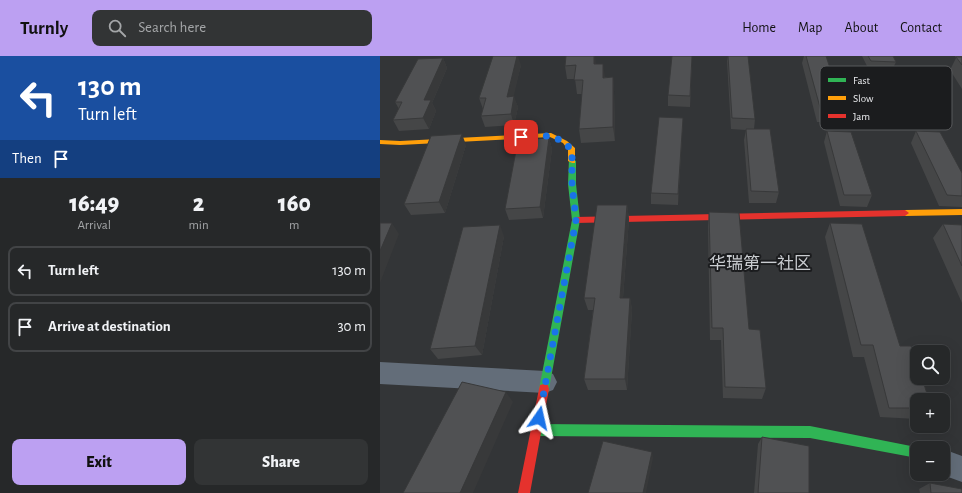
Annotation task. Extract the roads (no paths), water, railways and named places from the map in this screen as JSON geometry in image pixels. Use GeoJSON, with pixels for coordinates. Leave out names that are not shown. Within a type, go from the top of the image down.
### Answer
{"type":"FeatureCollection","features":[{"type":"Feature","properties":{"kind":"street"},"geometry":{"type":"LineString","coordinates":[[380,142],[551,136],[565,142],[572,150],[572,184],[576,220],[524,493]]}},
{"type":"Feature","properties":{"kind":"street"},"geometry":{"type":"LineString","coordinates":[[576,220],[962,212]]}},
{"type":"Feature","properties":{"kind":"street"},"geometry":{"type":"LineString","coordinates":[[380,373],[545,382]]}},
{"type":"Feature","properties":{"kind":"street"},"geometry":{"type":"LineString","coordinates":[[536,430],[810,432],[910,451]]}},
{"type":"Feature","properties":{"kind":"street"},"geometry":{"type":"LineString","coordinates":[[950,465],[962,469]]}},
{"type":"Feature","properties":{"kind":"district","name":"华瑞第一社区"},"geometry":{"type":"Point","coordinates":[760,263]}}]}
